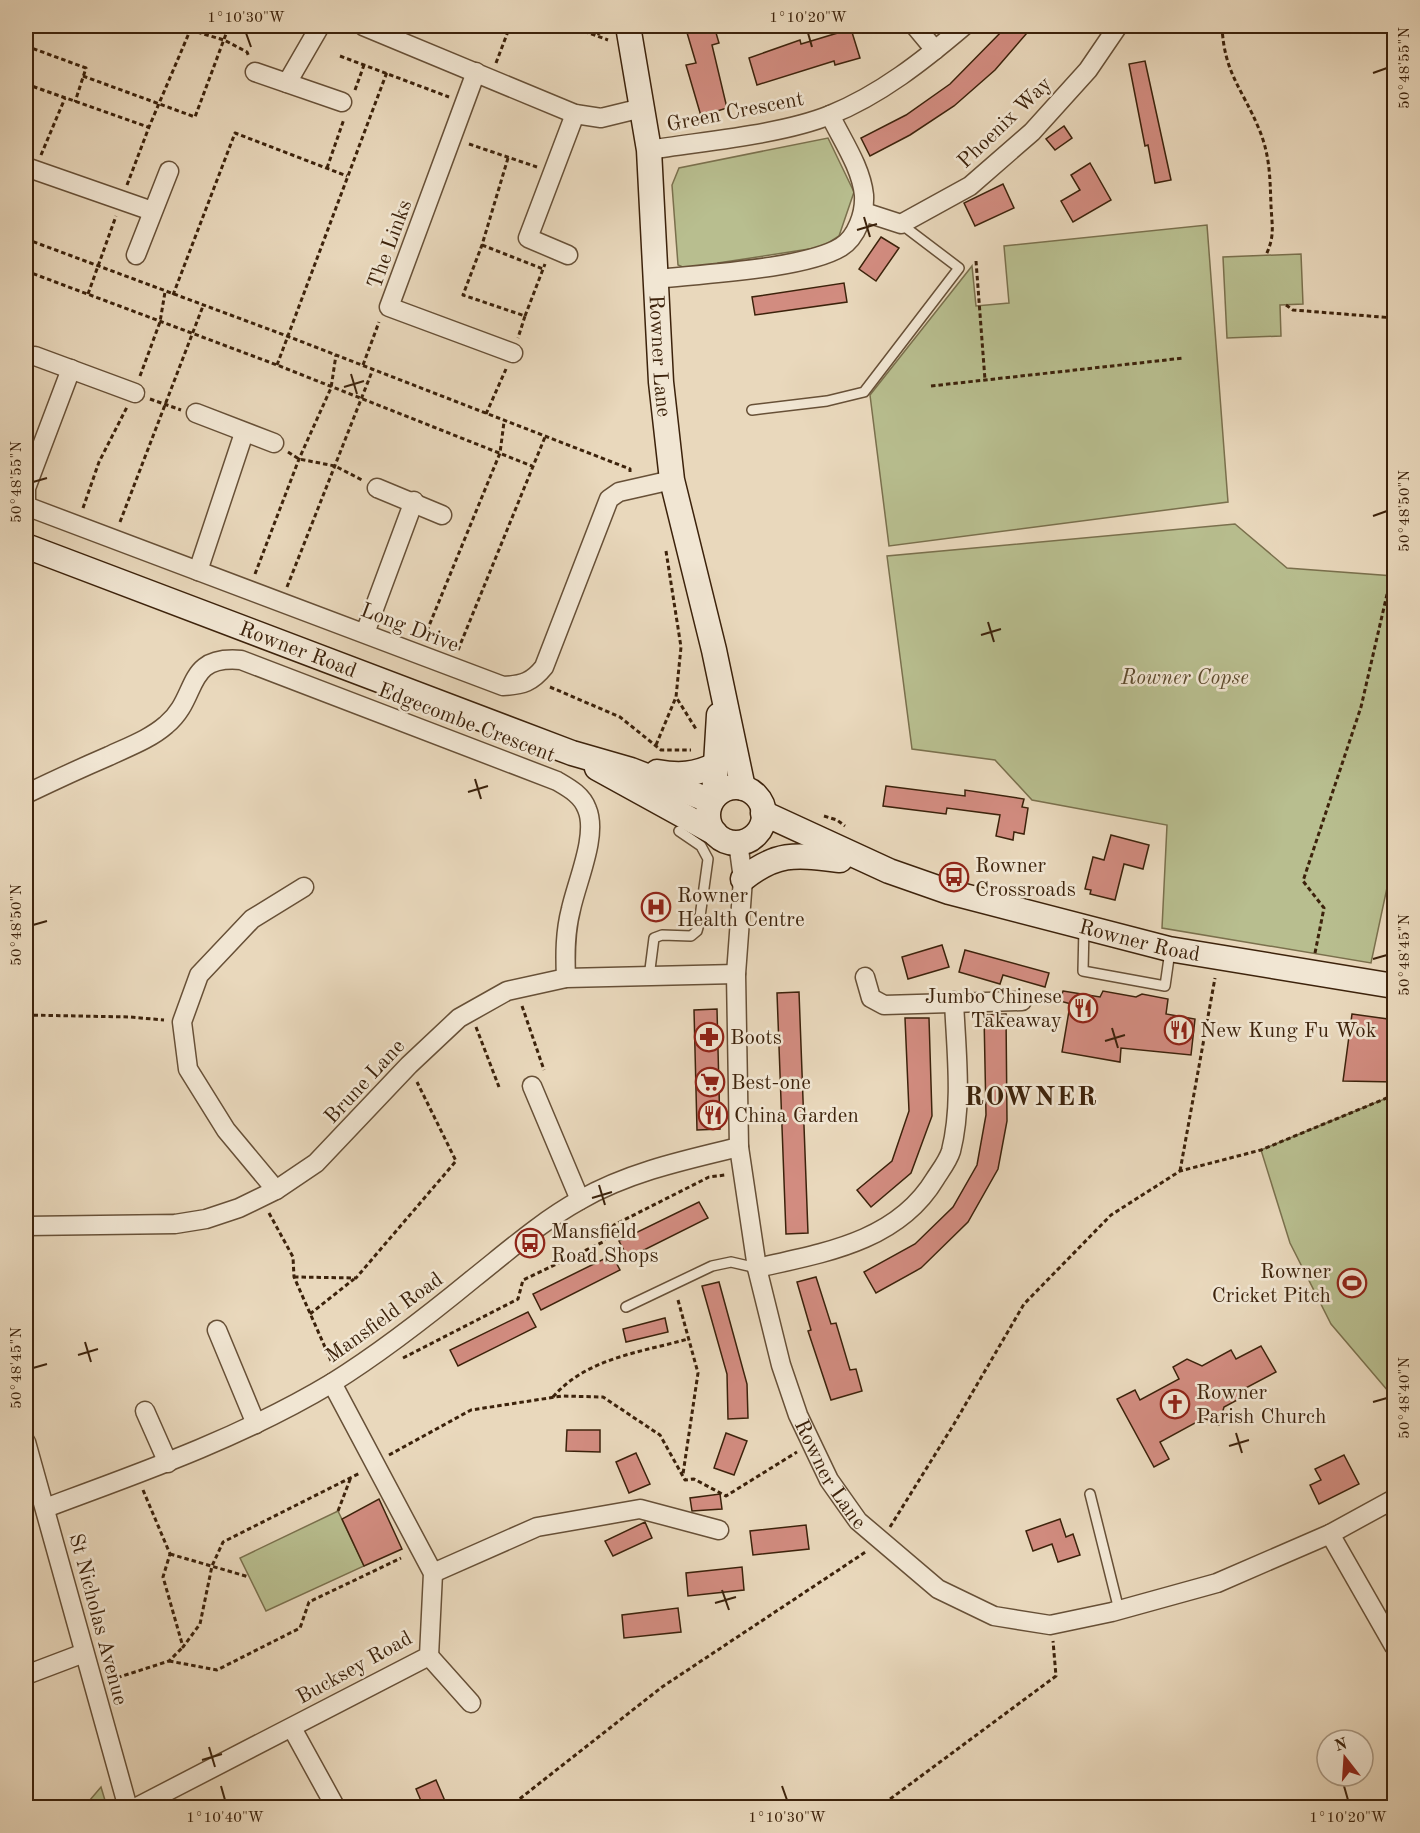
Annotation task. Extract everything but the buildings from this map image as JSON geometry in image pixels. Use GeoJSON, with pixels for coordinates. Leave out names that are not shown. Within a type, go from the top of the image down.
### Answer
{"type":"FeatureCollection","features":[{"type":"Feature","properties":{"kind":"main road","name":"Rowner Lane"},"geometry":{"type":"LineString","coordinates":[[627,26],[649,150],[661,382],[672,480],[743,788]]}},
{"type":"Feature","properties":{"kind":"main road","name":"Rowner Road"},"geometry":{"type":"LineString","coordinates":[[26,546],[572,753],[631,770],[713,799]]}},
{"type":"Feature","properties":{"kind":"main road","name":"Rowner Lane"},"geometry":{"type":"LineString","coordinates":[[713,799],[708,758],[720,682]]}},
{"type":"Feature","properties":{"kind":"main road","name":"Rowner Road"},"geometry":{"type":"LineString","coordinates":[[572,753],[623,785],[715,833]]}},
{"type":"Feature","properties":{"kind":"main road"},"geometry":{"type":"LineString","coordinates":[[631,770],[677,776],[698,773],[708,758]]}},
{"type":"Feature","properties":{"kind":"main road"},"geometry":{"type":"LineString","coordinates":[[727,788],[743,788],[757,798],[753,829],[729,842],[715,833],[708,818],[713,799],[727,788]]}},
{"type":"Feature","properties":{"kind":"main road","name":"Rowner Road"},"geometry":{"type":"LineString","coordinates":[[753,829],[949,892],[1171,949],[1395,986]]}},
{"type":"Feature","properties":{"kind":"main road","name":"Rowner Road"},"geometry":{"type":"LineString","coordinates":[[753,829],[840,860],[889,871]]}},
{"type":"Feature","properties":{"kind":"main road"},"geometry":{"type":"LineString","coordinates":[[743,879],[771,860],[808,856],[840,860]]}},
{"type":"Feature","properties":{"kind":"street"},"geometry":{"type":"LineString","coordinates":[[287,83],[320,26]]}},
{"type":"Feature","properties":{"kind":"street"},"geometry":{"type":"LineString","coordinates":[[363,26],[575,114],[601,118],[642,108]]}},
{"type":"Feature","properties":{"kind":"street"},"geometry":{"type":"LineString","coordinates":[[915,26],[935,51]]}},
{"type":"Feature","properties":{"kind":"street","name":"Green Crescent"},"geometry":{"type":"LineString","coordinates":[[649,150],[796,125],[830,115],[863,99],[935,51],[964,26]]}},
{"type":"Feature","properties":{"kind":"street","name":"Phoenix Way"},"geometry":{"type":"LineString","coordinates":[[901,224],[970,186],[1032,132],[1088,70],[1118,26]]}},
{"type":"Feature","properties":{"kind":"street"},"geometry":{"type":"LineString","coordinates":[[255,72],[347,104]]}},
{"type":"Feature","properties":{"kind":"street","name":"The Links"},"geometry":{"type":"LineString","coordinates":[[483,75],[465,103],[389,307],[513,353]]}},
{"type":"Feature","properties":{"kind":"street"},"geometry":{"type":"LineString","coordinates":[[560,251],[528,238],[575,114]]}},
{"type":"Feature","properties":{"kind":"street","name":"Green Crescent"},"geometry":{"type":"LineString","coordinates":[[830,115],[857,170],[864,193],[864,212]]}},
{"type":"Feature","properties":{"kind":"street"},"geometry":{"type":"LineString","coordinates":[[30,168],[152,211]]}},
{"type":"Feature","properties":{"kind":"street"},"geometry":{"type":"LineString","coordinates":[[136,255],[169,171]]}},
{"type":"Feature","properties":{"kind":"street"},"geometry":{"type":"LineString","coordinates":[[656,279],[809,260],[842,247],[855,231],[864,212],[901,224]]}},
{"type":"Feature","properties":{"kind":"street"},"geometry":{"type":"LineString","coordinates":[[34,356],[135,393]]}},
{"type":"Feature","properties":{"kind":"street"},"geometry":{"type":"LineString","coordinates":[[26,506],[26,488],[70,369]]}},
{"type":"Feature","properties":{"kind":"street"},"geometry":{"type":"LineString","coordinates":[[196,413],[244,433],[274,442]]}},
{"type":"Feature","properties":{"kind":"street"},"geometry":{"type":"LineString","coordinates":[[198,571],[244,433]]}},
{"type":"Feature","properties":{"kind":"street","name":"Long Drive"},"geometry":{"type":"LineString","coordinates":[[26,506],[503,686],[520,685],[534,680],[544,667],[609,499],[619,492],[632,488],[672,480]]}},
{"type":"Feature","properties":{"kind":"street"},"geometry":{"type":"LineString","coordinates":[[377,488],[442,514]]}},
{"type":"Feature","properties":{"kind":"street"},"geometry":{"type":"LineString","coordinates":[[365,633],[414,501]]}},
{"type":"Feature","properties":{"kind":"street","name":"Edgecombe Crescent"},"geometry":{"type":"LineString","coordinates":[[26,794],[135,744],[166,726],[182,709],[196,673],[207,664],[224,659],[241,660],[557,781],[575,791],[587,808],[591,829],[564,945],[566,978]]}},
{"type":"Feature","properties":{"kind":"street","name":"Rowner Lane"},"geometry":{"type":"LineString","coordinates":[[753,829],[743,879],[736,974],[739,1147],[742,1173],[757,1268],[781,1365],[810,1445],[829,1480],[858,1521],[938,1589],[994,1616],[1050,1625],[1119,1610],[1217,1583],[1330,1534],[1395,1499]]}},
{"type":"Feature","properties":{"kind":"street"},"geometry":{"type":"LineString","coordinates":[[269,1194],[225,1130],[188,1069],[182,1022],[199,975],[252,919],[304,887]]}},
{"type":"Feature","properties":{"kind":"street","name":"Brune Lane"},"geometry":{"type":"LineString","coordinates":[[26,1226],[175,1224],[206,1220],[269,1194],[323,1156],[409,1065],[469,1011],[483,1002],[516,989],[566,978],[736,974]]}},
{"type":"Feature","properties":{"kind":"street"},"geometry":{"type":"LineString","coordinates":[[865,977],[871,998],[884,1005],[954,1001],[1022,1001]]}},
{"type":"Feature","properties":{"kind":"street"},"geometry":{"type":"LineString","coordinates":[[757,1268],[847,1246],[871,1237],[902,1218],[926,1194],[950,1154],[957,1107],[954,1001]]}},
{"type":"Feature","properties":{"kind":"street"},"geometry":{"type":"LineString","coordinates":[[532,1086],[580,1200]]}},
{"type":"Feature","properties":{"kind":"street","name":"Mansfield Road"},"geometry":{"type":"LineString","coordinates":[[45,1508],[168,1463],[256,1424],[335,1380],[422,1321],[521,1240],[580,1200],[629,1177],[739,1147]]}},
{"type":"Feature","properties":{"kind":"street"},"geometry":{"type":"LineString","coordinates":[[217,1330],[256,1424]]}},
{"type":"Feature","properties":{"kind":"street"},"geometry":{"type":"LineString","coordinates":[[335,1380],[376,1465],[433,1573],[537,1527],[640,1509],[719,1530]]}},
{"type":"Feature","properties":{"kind":"street"},"geometry":{"type":"LineString","coordinates":[[145,1411],[168,1463]]}},
{"type":"Feature","properties":{"kind":"street","name":"St Nicholas Avenue"},"geometry":{"type":"LineString","coordinates":[[26,1442],[128,1808]]}},
{"type":"Feature","properties":{"kind":"street"},"geometry":{"type":"LineString","coordinates":[[1330,1534],[1395,1646]]}},
{"type":"Feature","properties":{"kind":"street","name":"Bucksey Road"},"geometry":{"type":"LineString","coordinates":[[135,1808],[429,1656],[433,1573]]}},
{"type":"Feature","properties":{"kind":"street"},"geometry":{"type":"LineString","coordinates":[[26,1675],[84,1653]]}},
{"type":"Feature","properties":{"kind":"street"},"geometry":{"type":"LineString","coordinates":[[429,1656],[471,1702]]}},
{"type":"Feature","properties":{"kind":"street"},"geometry":{"type":"LineString","coordinates":[[292,1728],[336,1808]]}},
{"type":"Feature","properties":{"kind":"lane"},"geometry":{"type":"LineString","coordinates":[[752,410],[827,401],[864,392],[959,268],[901,224]]}},
{"type":"Feature","properties":{"kind":"lane"},"geometry":{"type":"LineString","coordinates":[[649,977],[654,938],[662,935],[691,936],[699,924],[708,859],[701,846],[679,831]]}},
{"type":"Feature","properties":{"kind":"lane"},"geometry":{"type":"LineString","coordinates":[[1084,927],[1083,971],[1165,986],[1171,949]]}},
{"type":"Feature","properties":{"kind":"lane"},"geometry":{"type":"LineString","coordinates":[[626,1307],[712,1266],[731,1262],[757,1268]]}},
{"type":"Feature","properties":{"kind":"lane"},"geometry":{"type":"LineString","coordinates":[[1090,1494],[1119,1610]]}},
{"type":"Feature","properties":{"kind":"path"},"geometry":{"type":"LineString","coordinates":[[83,76],[195,117],[229,26]]}},
{"type":"Feature","properties":{"kind":"path"},"geometry":{"type":"LineString","coordinates":[[483,75],[510,26]]}},
{"type":"Feature","properties":{"kind":"path"},"geometry":{"type":"LineString","coordinates":[[570,26],[632,50]]}},
{"type":"Feature","properties":{"kind":"path"},"geometry":{"type":"LineString","coordinates":[[595,26],[599,36]]}},
{"type":"Feature","properties":{"kind":"path"},"geometry":{"type":"LineString","coordinates":[[1222,26],[1223,47],[1231,76],[1260,130],[1270,165],[1273,239],[1266,255]]}},
{"type":"Feature","properties":{"kind":"path"},"geometry":{"type":"LineString","coordinates":[[88,294],[148,127],[191,28],[224,40],[247,52],[255,72]]}},
{"type":"Feature","properties":{"kind":"path"},"geometry":{"type":"LineString","coordinates":[[26,46],[86,68],[74,102]]}},
{"type":"Feature","properties":{"kind":"path"},"geometry":{"type":"LineString","coordinates":[[340,56],[465,103]]}},
{"type":"Feature","properties":{"kind":"path"},"geometry":{"type":"LineString","coordinates":[[327,168],[347,104],[364,64]]}},
{"type":"Feature","properties":{"kind":"path"},"geometry":{"type":"LineString","coordinates":[[277,365],[387,72]]}},
{"type":"Feature","properties":{"kind":"path"},"geometry":{"type":"LineString","coordinates":[[26,84],[148,127]]}},
{"type":"Feature","properties":{"kind":"path"},"geometry":{"type":"LineString","coordinates":[[30,168],[65,98]]}},
{"type":"Feature","properties":{"kind":"path"},"geometry":{"type":"LineString","coordinates":[[173,295],[235,133],[347,176]]}},
{"type":"Feature","properties":{"kind":"path"},"geometry":{"type":"LineString","coordinates":[[452,138],[553,171]]}},
{"type":"Feature","properties":{"kind":"path"},"geometry":{"type":"LineString","coordinates":[[508,158],[482,245],[463,295],[525,316]]}},
{"type":"Feature","properties":{"kind":"path"},"geometry":{"type":"LineString","coordinates":[[26,239],[287,336],[630,469],[632,488]]}},
{"type":"Feature","properties":{"kind":"path"},"geometry":{"type":"LineString","coordinates":[[26,259],[33,242]]}},
{"type":"Feature","properties":{"kind":"path"},"geometry":{"type":"LineString","coordinates":[[482,245],[543,268]]}},
{"type":"Feature","properties":{"kind":"path"},"geometry":{"type":"LineString","coordinates":[[486,414],[513,353],[543,268],[560,251]]}},
{"type":"Feature","properties":{"kind":"path"},"geometry":{"type":"LineString","coordinates":[[976,261],[985,380]]}},
{"type":"Feature","properties":{"kind":"path"},"geometry":{"type":"LineString","coordinates":[[26,271],[277,365],[532,466]]}},
{"type":"Feature","properties":{"kind":"path"},"geometry":{"type":"LineString","coordinates":[[1287,305],[1293,310],[1395,318]]}},
{"type":"Feature","properties":{"kind":"path"},"geometry":{"type":"LineString","coordinates":[[117,529],[203,306]]}},
{"type":"Feature","properties":{"kind":"path"},"geometry":{"type":"LineString","coordinates":[[363,365],[383,309],[389,307]]}},
{"type":"Feature","properties":{"kind":"path"},"geometry":{"type":"LineString","coordinates":[[244,572],[255,576],[299,459],[331,388],[336,355]]}},
{"type":"Feature","properties":{"kind":"path"},"geometry":{"type":"LineString","coordinates":[[931,386],[1184,358]]}},
{"type":"Feature","properties":{"kind":"path"},"geometry":{"type":"LineString","coordinates":[[287,588],[373,369]]}},
{"type":"Feature","properties":{"kind":"path"},"geometry":{"type":"LineString","coordinates":[[135,393],[165,406],[196,413]]}},
{"type":"Feature","properties":{"kind":"path"},"geometry":{"type":"LineString","coordinates":[[423,640],[500,453],[504,422]]}},
{"type":"Feature","properties":{"kind":"path"},"geometry":{"type":"LineString","coordinates":[[457,651],[545,436]]}},
{"type":"Feature","properties":{"kind":"path"},"geometry":{"type":"LineString","coordinates":[[274,442],[299,459],[335,466],[377,488]]}},
{"type":"Feature","properties":{"kind":"path"},"geometry":{"type":"LineString","coordinates":[[74,506],[92,514]]}},
{"type":"Feature","properties":{"kind":"path"},"geometry":{"type":"LineString","coordinates":[[656,745],[676,697],[681,647],[665,541]]}},
{"type":"Feature","properties":{"kind":"path"},"geometry":{"type":"LineString","coordinates":[[1312,972],[1324,908],[1303,880],[1362,707],[1395,564]]}},
{"type":"Feature","properties":{"kind":"path"},"geometry":{"type":"LineString","coordinates":[[276,584],[297,592]]}},
{"type":"Feature","properties":{"kind":"path"},"geometry":{"type":"LineString","coordinates":[[544,685],[620,717],[661,750],[708,758]]}},
{"type":"Feature","properties":{"kind":"path"},"geometry":{"type":"LineString","coordinates":[[676,697],[699,733]]}},
{"type":"Feature","properties":{"kind":"path"},"geometry":{"type":"LineString","coordinates":[[818,814],[837,820],[846,826]]}},
{"type":"Feature","properties":{"kind":"path"},"geometry":{"type":"LineString","coordinates":[[1180,1171],[1219,957]]}},
{"type":"Feature","properties":{"kind":"path"},"geometry":{"type":"LineString","coordinates":[[516,989],[544,1070]]}},
{"type":"Feature","properties":{"kind":"path"},"geometry":{"type":"LineString","coordinates":[[469,1011],[500,1087]]}},
{"type":"Feature","properties":{"kind":"path"},"geometry":{"type":"LineString","coordinates":[[26,1014],[130,1017],[182,1022]]}},
{"type":"Feature","properties":{"kind":"path"},"geometry":{"type":"LineString","coordinates":[[310,1314],[356,1278],[456,1161],[409,1065]]}},
{"type":"Feature","properties":{"kind":"path"},"geometry":{"type":"LineString","coordinates":[[508,1808],[662,1687],[880,1542],[954,1424],[1024,1304],[1111,1215],[1180,1171],[1261,1150],[1395,1095]]}},
{"type":"Feature","properties":{"kind":"path"},"geometry":{"type":"LineString","coordinates":[[402,1359],[518,1299],[523,1280],[603,1242],[614,1225],[709,1177],[742,1173]]}},
{"type":"Feature","properties":{"kind":"path"},"geometry":{"type":"LineString","coordinates":[[269,1194],[293,1257],[294,1277],[335,1380]]}},
{"type":"Feature","properties":{"kind":"path"},"geometry":{"type":"LineString","coordinates":[[294,1277],[356,1278]]}},
{"type":"Feature","properties":{"kind":"path"},"geometry":{"type":"LineString","coordinates":[[678,1300],[698,1373],[683,1476]]}},
{"type":"Feature","properties":{"kind":"path"},"geometry":{"type":"LineString","coordinates":[[553,1397],[563,1384],[595,1365],[688,1339]]}},
{"type":"Feature","properties":{"kind":"path"},"geometry":{"type":"LineString","coordinates":[[94,1686],[169,1661],[183,1647],[200,1623],[212,1566],[223,1542],[376,1465],[398,1449],[471,1410],[553,1397],[603,1397],[660,1435],[685,1480],[694,1479],[726,1496],[810,1445]]}},
{"type":"Feature","properties":{"kind":"path"},"geometry":{"type":"LineString","coordinates":[[136,1475],[170,1554],[163,1577],[183,1647]]}},
{"type":"Feature","properties":{"kind":"path"},"geometry":{"type":"LineString","coordinates":[[338,1511],[351,1477]]}},
{"type":"Feature","properties":{"kind":"path"},"geometry":{"type":"LineString","coordinates":[[170,1554],[249,1577]]}},
{"type":"Feature","properties":{"kind":"path"},"geometry":{"type":"LineString","coordinates":[[169,1661],[217,1670],[300,1628],[309,1602],[401,1558]]}},
{"type":"Feature","properties":{"kind":"path"},"geometry":{"type":"LineString","coordinates":[[878,1808],[1056,1676],[1050,1625]]}},
{"type":"Feature","properties":{"kind":"green space"},"geometry":{"type":"Polygon","coordinates":[[[828,138],[854,192],[839,236],[822,247],[718,263],[714,268],[692,271],[678,265],[672,185],[679,168],[828,138]]]}},
{"type":"Feature","properties":{"kind":"green space"},"geometry":{"type":"Polygon","coordinates":[[[1207,225],[1228,502],[889,546],[870,395],[972,266],[976,306],[1009,303],[1004,246],[1207,225]]]}},
{"type":"Feature","properties":{"kind":"green space"},"geometry":{"type":"Polygon","coordinates":[[[1301,254],[1303,304],[1280,305],[1281,336],[1227,338],[1223,257],[1301,254]]]}},
{"type":"Feature","properties":{"kind":"green space","name":"Rowner Copse"},"geometry":{"type":"Polygon","coordinates":[[[1235,524],[1287,568],[1394,576],[1394,855],[1371,963],[1162,928],[1167,825],[1032,800],[995,760],[912,749],[887,556],[1235,524]]]}},
{"type":"Feature","properties":{"kind":"green space","name":"Rowner Cricket Pitch"},"geometry":{"type":"Polygon","coordinates":[[[1394,1095],[1394,1398],[1331,1324],[1290,1243],[1261,1150],[1394,1095]]]}},
{"type":"Feature","properties":{"kind":"green space"},"geometry":{"type":"Polygon","coordinates":[[[338,1511],[364,1566],[266,1611],[240,1558],[338,1511]]]}},
{"type":"Feature","properties":{"kind":"green space"},"geometry":{"type":"Polygon","coordinates":[[[101,1787],[107,1807],[84,1807],[101,1787]]]}},
{"type":"Feature","properties":{"kind":"place","name":"Rowner Crossroads"},"geometry":{"type":"Point","coordinates":[954,877]}},
{"type":"Feature","properties":{"kind":"place","name":"Rowner Health Centre"},"geometry":{"type":"Point","coordinates":[656,907]}},
{"type":"Feature","properties":{"kind":"place","name":"Jumbo Chinese Takeaway"},"geometry":{"type":"Point","coordinates":[1083,1008]}},
{"type":"Feature","properties":{"kind":"place","name":"New Kung Fu Wok"},"geometry":{"type":"Point","coordinates":[1179,1030]}},
{"type":"Feature","properties":{"kind":"place","name":"Boots"},"geometry":{"type":"Point","coordinates":[709,1037]}},
{"type":"Feature","properties":{"kind":"place","name":"Best-one"},"geometry":{"type":"Point","coordinates":[710,1082]}},
{"type":"Feature","properties":{"kind":"place","name":"China Garden"},"geometry":{"type":"Point","coordinates":[713,1115]}},
{"type":"Feature","properties":{"kind":"place","name":"Mansfield Road Shops"},"geometry":{"type":"Point","coordinates":[530,1243]}},
{"type":"Feature","properties":{"kind":"place","name":"Rowner Cricket Pitch"},"geometry":{"type":"Point","coordinates":[1352,1283]}},
{"type":"Feature","properties":{"kind":"place","name":"Rowner Parish Church"},"geometry":{"type":"Point","coordinates":[1175,1404]}},
{"type":"Feature","properties":{"kind":"district","name":"ROWNER"},"geometry":{"type":"Point","coordinates":[1031,1096]}}]}
